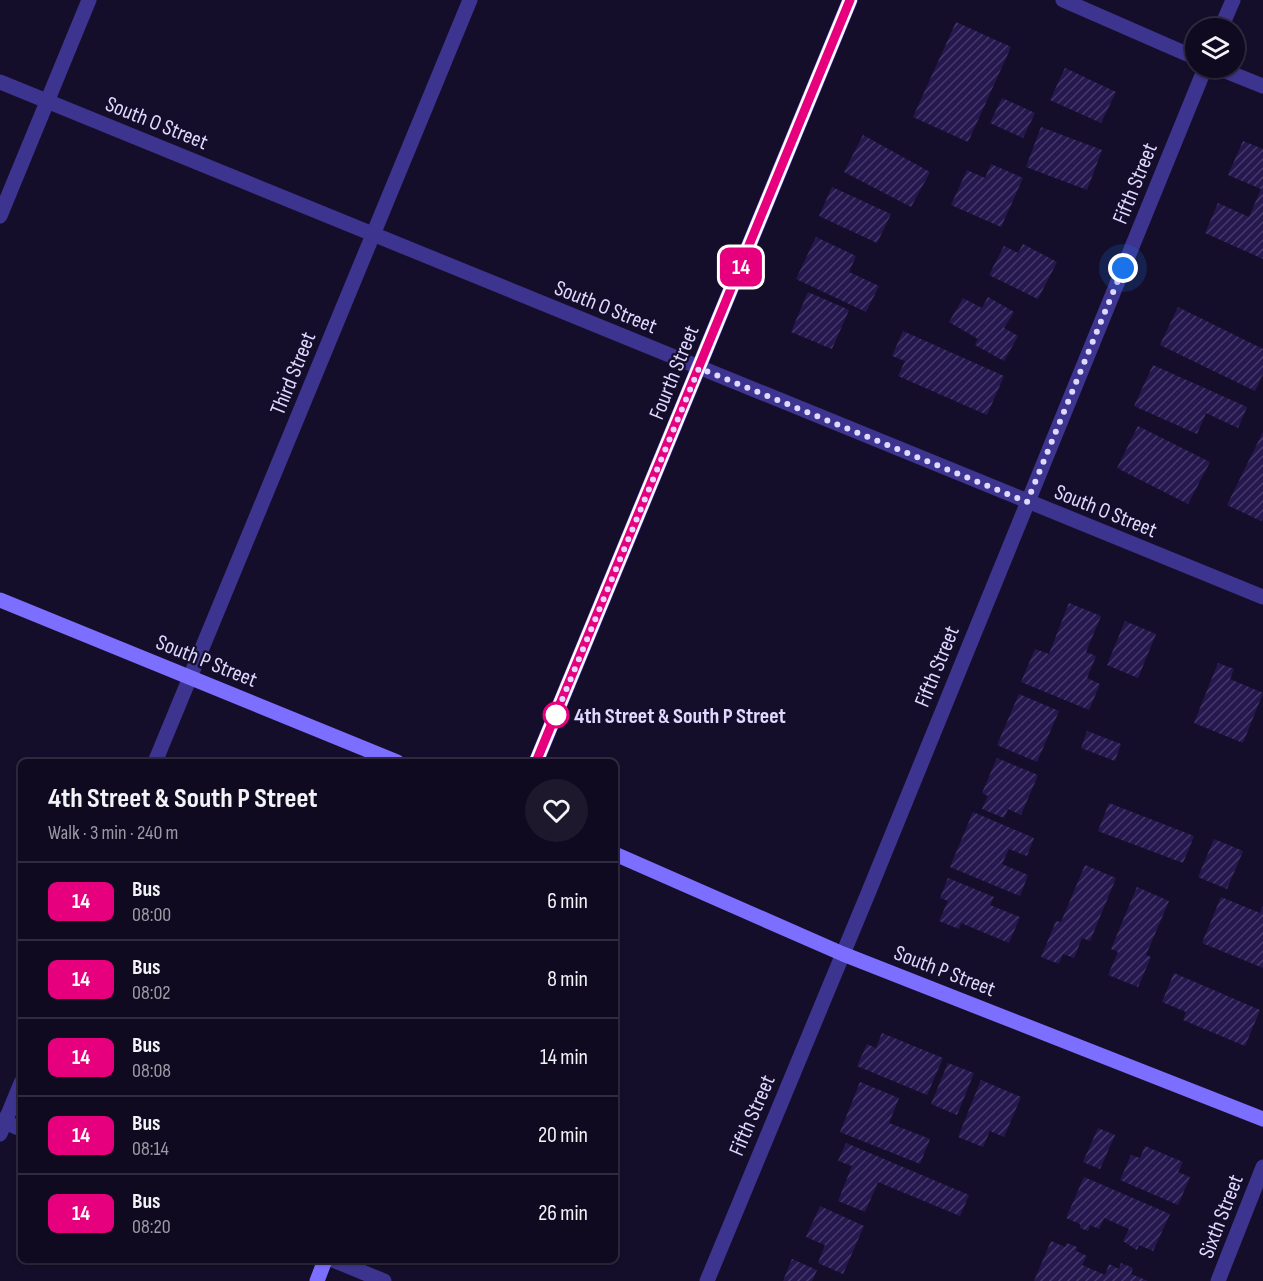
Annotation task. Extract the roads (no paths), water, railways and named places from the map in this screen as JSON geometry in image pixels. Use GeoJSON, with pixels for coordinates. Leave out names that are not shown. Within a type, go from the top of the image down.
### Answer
{"type":"FeatureCollection","features":[{"type":"Feature","properties":{"kind":"street"},"geometry":{"type":"LineString","coordinates":[[0,216],[89,0]]}},
{"type":"Feature","properties":{"kind":"street","name":"Third Street"},"geometry":{"type":"LineString","coordinates":[[156,759],[470,0]]}},
{"type":"Feature","properties":{"kind":"street","name":"Fourth Street"},"geometry":{"type":"LineString","coordinates":[[537,759],[850,0]]}},
{"type":"Feature","properties":{"kind":"street"},"geometry":{"type":"LineString","coordinates":[[1063,0],[1185,53]]}},
{"type":"Feature","properties":{"kind":"street"},"geometry":{"type":"LineString","coordinates":[[1225,18],[1233,0]]}},
{"type":"Feature","properties":{"kind":"street","name":"Fifth Street"},"geometry":{"type":"LineString","coordinates":[[707,1281],[1201,78]]}},
{"type":"Feature","properties":{"kind":"street"},"geometry":{"type":"LineString","coordinates":[[1243,78],[1263,86]]}},
{"type":"Feature","properties":{"kind":"street","name":"South O Street"},"geometry":{"type":"LineString","coordinates":[[0,82],[1263,597]]}},
{"type":"Feature","properties":{"kind":"street","name":"South P Street"},"geometry":{"type":"LineString","coordinates":[[0,600],[390,759]]}},
{"type":"Feature","properties":{"kind":"street","name":"South P Street"},"geometry":{"type":"LineString","coordinates":[[618,855],[843,954],[1263,1119]]}},
{"type":"Feature","properties":{"kind":"street"},"geometry":{"type":"LineString","coordinates":[[18,1090],[2,1126],[18,1129]]}},
{"type":"Feature","properties":{"kind":"street","name":"Sixth Street"},"geometry":{"type":"LineString","coordinates":[[1218,1281],[1263,1167]]}},
{"type":"Feature","properties":{"kind":"street"},"geometry":{"type":"LineString","coordinates":[[317,1281],[324,1263]]}},
{"type":"Feature","properties":{"kind":"street"},"geometry":{"type":"LineString","coordinates":[[340,1263],[384,1281]]}},
{"type":"Feature","properties":{"kind":"place","name":"4th Street & South P Street"},"geometry":{"type":"Point","coordinates":[556,715]}}]}
